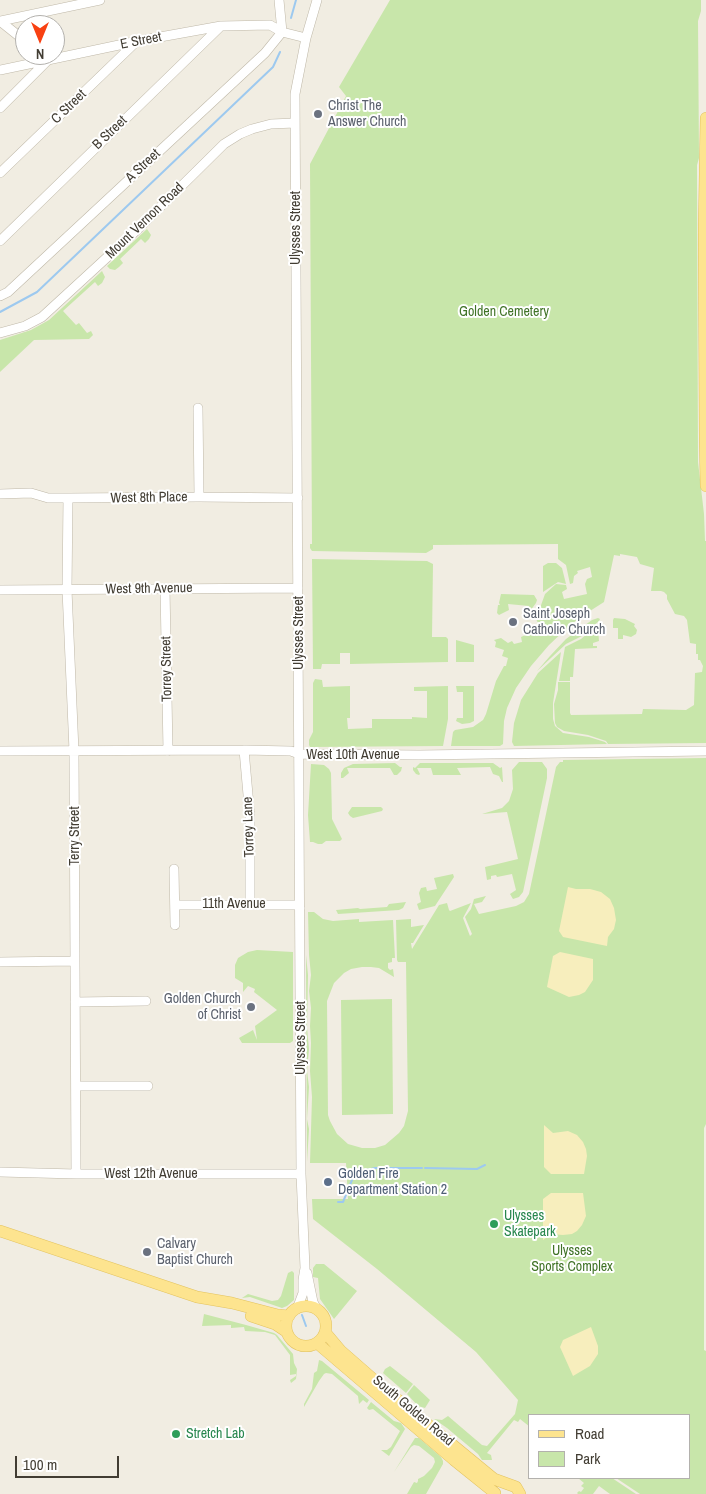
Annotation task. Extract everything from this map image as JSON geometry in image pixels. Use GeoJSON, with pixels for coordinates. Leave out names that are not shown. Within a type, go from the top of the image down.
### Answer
{"type":"FeatureCollection","features":[{"type":"Feature","properties":{"kind":"main road"},"geometry":{"type":"LineString","coordinates":[[706,118],[704,231],[706,486]]}},
{"type":"Feature","properties":{"kind":"main road"},"geometry":{"type":"LineString","coordinates":[[0,1232],[209,1300],[232,1310],[275,1324],[286,1332],[296,1344],[306,1346],[317,1343],[325,1332],[325,1323],[322,1316],[317,1310],[307,1307],[293,1312],[266,1312],[209,1300]]}},
{"type":"Feature","properties":{"kind":"main road"},"geometry":{"type":"LineString","coordinates":[[286,1332],[286,1324],[293,1312]]}},
{"type":"Feature","properties":{"kind":"main road","name":"South Golden Road"},"geometry":{"type":"LineString","coordinates":[[325,1332],[341,1351],[382,1386],[494,1479],[511,1484],[516,1487],[520,1494]]}},
{"type":"Feature","properties":{"kind":"main road","name":"South Golden Road"},"geometry":{"type":"LineString","coordinates":[[317,1343],[495,1494]]}},
{"type":"Feature","properties":{"kind":"main road"},"geometry":{"type":"LineString","coordinates":[[495,1494],[497,1489],[506,1484]]}},
{"type":"Feature","properties":{"kind":"street"},"geometry":{"type":"LineString","coordinates":[[0,21],[100,0]]}},
{"type":"Feature","properties":{"kind":"street"},"geometry":{"type":"LineString","coordinates":[[278,0],[282,32]]}},
{"type":"Feature","properties":{"kind":"street","name":"Ulysses Street"},"geometry":{"type":"LineString","coordinates":[[293,1312],[303,1293],[305,1268],[297,906],[299,754],[295,94],[306,38],[317,0]]}},
{"type":"Feature","properties":{"kind":"street"},"geometry":{"type":"LineString","coordinates":[[0,21],[15,34]]}},
{"type":"Feature","properties":{"kind":"street","name":"E Street"},"geometry":{"type":"LineString","coordinates":[[65,54],[221,26],[270,25],[282,32],[306,38]]}},
{"type":"Feature","properties":{"kind":"street","name":"B Street"},"geometry":{"type":"LineString","coordinates":[[0,241],[221,26]]}},
{"type":"Feature","properties":{"kind":"street","name":"A Street"},"geometry":{"type":"LineString","coordinates":[[0,296],[15,286],[265,53],[282,32]]}},
{"type":"Feature","properties":{"kind":"street","name":"C Street"},"geometry":{"type":"LineString","coordinates":[[0,174],[138,41]]}},
{"type":"Feature","properties":{"kind":"street","name":"E Street"},"geometry":{"type":"LineString","coordinates":[[0,70],[19,65]]}},
{"type":"Feature","properties":{"kind":"street"},"geometry":{"type":"LineString","coordinates":[[0,108],[39,65]]}},
{"type":"Feature","properties":{"kind":"street","name":"Mount Vernon Road"},"geometry":{"type":"LineString","coordinates":[[0,333],[25,326],[42,317],[139,228],[224,144],[252,128],[271,124],[295,123]]}},
{"type":"Feature","properties":{"kind":"street"},"geometry":{"type":"LineString","coordinates":[[198,408],[199,497]]}},
{"type":"Feature","properties":{"kind":"street","name":"West 8th Place"},"geometry":{"type":"LineString","coordinates":[[0,494],[31,493],[48,498],[298,498]]}},
{"type":"Feature","properties":{"kind":"street","name":"Terry Street"},"geometry":{"type":"LineString","coordinates":[[68,498],[67,590],[74,751],[76,1174]]}},
{"type":"Feature","properties":{"kind":"street","name":"Torrey Street"},"geometry":{"type":"LineString","coordinates":[[165,588],[168,750]]}},
{"type":"Feature","properties":{"kind":"street","name":"West 9th Avenue"},"geometry":{"type":"LineString","coordinates":[[0,590],[298,588]]}},
{"type":"Feature","properties":{"kind":"street","name":"West 10th Avenue"},"geometry":{"type":"LineString","coordinates":[[0,751],[244,750],[291,751],[299,754],[419,755],[706,751]]}},
{"type":"Feature","properties":{"kind":"street","name":"Torrey Lane"},"geometry":{"type":"LineString","coordinates":[[244,750],[250,817],[250,904]]}},
{"type":"Feature","properties":{"kind":"street"},"geometry":{"type":"LineString","coordinates":[[174,869],[175,925]]}},
{"type":"Feature","properties":{"kind":"street","name":"11th Avenue"},"geometry":{"type":"LineString","coordinates":[[175,904],[297,906]]}},
{"type":"Feature","properties":{"kind":"street"},"geometry":{"type":"LineString","coordinates":[[0,962],[75,961]]}},
{"type":"Feature","properties":{"kind":"street"},"geometry":{"type":"LineString","coordinates":[[75,1002],[146,1001]]}},
{"type":"Feature","properties":{"kind":"street"},"geometry":{"type":"LineString","coordinates":[[76,1086],[148,1086]]}},
{"type":"Feature","properties":{"kind":"street","name":"West 12th Avenue"},"geometry":{"type":"LineString","coordinates":[[0,1172],[302,1174]]}},
{"type":"Feature","properties":{"kind":"street","name":"Ulysses Street"},"geometry":{"type":"LineString","coordinates":[[305,1268],[313,1302],[317,1310]]}},
{"type":"Feature","properties":{"kind":"green space","name":"Golden Cemetery"},"geometry":{"type":"Polygon","coordinates":[[[390,0],[701,0],[701,11],[698,21],[699,158],[697,165],[698,462],[706,541],[706,743],[608,744],[606,741],[588,735],[564,731],[557,727],[555,723],[554,704],[558,682],[570,682],[571,715],[642,714],[643,709],[686,710],[694,705],[695,673],[702,672],[703,666],[700,660],[698,660],[698,654],[696,654],[696,644],[690,643],[687,620],[684,616],[675,614],[664,592],[651,591],[654,568],[640,564],[637,557],[620,554],[620,556],[614,555],[604,602],[579,618],[565,630],[531,666],[516,688],[507,708],[504,721],[503,744],[500,746],[451,746],[455,730],[473,727],[483,720],[496,681],[504,666],[506,666],[508,658],[502,656],[504,650],[495,647],[496,642],[494,640],[501,638],[508,643],[512,641],[514,644],[522,642],[521,637],[530,633],[530,628],[540,627],[534,615],[530,617],[540,608],[545,594],[556,584],[566,585],[567,589],[562,592],[564,599],[587,594],[585,584],[587,579],[592,577],[590,567],[577,571],[578,573],[574,576],[573,583],[570,584],[566,565],[558,559],[558,544],[433,545],[433,549],[426,553],[312,551],[310,548],[310,544],[312,544],[310,164],[346,96],[339,87],[390,0]]]}},
{"type":"Feature","properties":{"kind":"green space"},"geometry":{"type":"Polygon","coordinates":[[[147,229],[151,235],[145,243],[141,239],[120,259],[123,263],[115,270],[107,266],[147,229]]]}},
{"type":"Feature","properties":{"kind":"green space"},"geometry":{"type":"Polygon","coordinates":[[[102,271],[105,277],[102,283],[98,286],[95,282],[63,311],[76,325],[79,323],[87,333],[91,331],[93,335],[89,339],[34,340],[0,372],[0,340],[31,330],[49,320],[102,271]]]}},
{"type":"Feature","properties":{"kind":"green space"},"geometry":{"type":"Polygon","coordinates":[[[312,559],[427,561],[433,564],[432,637],[446,637],[448,639],[448,662],[350,664],[350,653],[340,653],[340,664],[322,664],[321,669],[313,669],[312,559]]]}},
{"type":"Feature","properties":{"kind":"green space"},"geometry":{"type":"Polygon","coordinates":[[[548,563],[556,563],[562,568],[566,584],[558,582],[543,592],[543,566],[548,563]]]}},
{"type":"Feature","properties":{"kind":"green space"},"geometry":{"type":"Polygon","coordinates":[[[501,594],[534,595],[537,600],[527,615],[529,606],[508,604],[509,610],[499,615],[497,613],[501,594]]]}},
{"type":"Feature","properties":{"kind":"green space"},"geometry":{"type":"Polygon","coordinates":[[[614,618],[625,619],[635,624],[636,634],[631,637],[623,635],[623,639],[618,639],[618,628],[613,628],[614,618]]]}},
{"type":"Feature","properties":{"kind":"green space"},"geometry":{"type":"Polygon","coordinates":[[[600,619],[599,621],[582,636],[566,644],[537,671],[566,639],[592,620],[600,619]]]}},
{"type":"Feature","properties":{"kind":"green space"},"geometry":{"type":"Polygon","coordinates":[[[600,623],[603,623],[604,629],[598,629],[599,641],[593,643],[593,646],[597,646],[597,648],[575,649],[573,677],[570,677],[570,681],[559,681],[565,647],[581,639],[600,623]]]}},
{"type":"Feature","properties":{"kind":"green space"},"geometry":{"type":"Polygon","coordinates":[[[456,640],[474,645],[474,662],[456,662],[456,640]]]}},
{"type":"Feature","properties":{"kind":"green space"},"geometry":{"type":"Polygon","coordinates":[[[561,652],[553,703],[555,726],[563,733],[589,737],[607,744],[514,746],[512,742],[514,723],[521,700],[538,673],[561,652]]]}},
{"type":"Feature","properties":{"kind":"green space"},"geometry":{"type":"Polygon","coordinates":[[[315,679],[322,680],[323,687],[350,686],[350,718],[347,718],[348,729],[372,728],[372,719],[427,718],[427,691],[414,691],[414,687],[448,686],[448,719],[443,746],[310,747],[309,740],[313,732],[313,683],[315,679]]]}},
{"type":"Feature","properties":{"kind":"green space"},"geometry":{"type":"Polygon","coordinates":[[[456,686],[474,686],[474,721],[470,723],[462,724],[456,721],[457,718],[463,718],[463,692],[457,692],[456,686]]]}},
{"type":"Feature","properties":{"kind":"green space","name":"Ulysses Sports Complex"},"geometry":{"type":"Polygon","coordinates":[[[706,758],[704,1350],[706,1351],[706,1494],[640,1494],[618,1479],[691,1479],[691,1414],[528,1414],[528,1425],[520,1419],[518,1422],[514,1420],[487,1453],[491,1455],[492,1460],[482,1460],[478,1454],[434,1419],[442,1420],[448,1416],[482,1445],[487,1446],[515,1414],[518,1400],[476,1352],[377,1269],[313,1219],[312,1199],[348,1199],[346,1163],[310,1163],[312,1097],[310,1071],[311,1008],[309,991],[311,975],[308,912],[314,912],[323,919],[333,921],[359,919],[359,922],[393,920],[395,958],[392,958],[392,962],[388,963],[388,968],[390,970],[393,969],[394,977],[379,968],[362,967],[351,969],[334,983],[327,1001],[328,1115],[330,1121],[337,1134],[348,1144],[362,1148],[375,1148],[385,1145],[404,1126],[408,1111],[406,962],[398,962],[397,960],[396,920],[411,919],[411,927],[424,925],[413,943],[411,943],[412,949],[439,905],[447,903],[450,911],[471,903],[463,918],[470,936],[472,934],[465,917],[471,909],[474,899],[486,896],[482,902],[474,904],[479,914],[516,906],[524,902],[529,894],[556,767],[563,760],[706,758]]]}},
{"type":"Feature","properties":{"kind":"green space"},"geometry":{"type":"Polygon","coordinates":[[[519,762],[542,762],[547,769],[547,778],[523,892],[519,897],[513,899],[510,894],[516,890],[512,874],[497,877],[496,875],[491,876],[491,879],[487,880],[485,867],[518,859],[507,812],[482,814],[502,808],[509,801],[513,789],[512,770],[519,762]]]}},
{"type":"Feature","properties":{"kind":"green space"},"geometry":{"type":"Polygon","coordinates":[[[395,763],[402,767],[397,775],[394,775],[390,768],[347,768],[349,773],[341,778],[344,768],[353,764],[395,763]]]}},
{"type":"Feature","properties":{"kind":"green space"},"geometry":{"type":"Polygon","coordinates":[[[420,763],[493,763],[500,768],[502,767],[503,782],[499,776],[493,774],[490,767],[457,768],[461,775],[433,775],[431,768],[417,768],[419,775],[413,770],[413,767],[415,768],[420,763]]]}},
{"type":"Feature","properties":{"kind":"green space"},"geometry":{"type":"Polygon","coordinates":[[[311,764],[324,765],[331,773],[332,819],[342,839],[340,841],[326,841],[322,844],[310,842],[308,815],[311,764]]]}},
{"type":"Feature","properties":{"kind":"green space"},"geometry":{"type":"Polygon","coordinates":[[[352,807],[381,807],[383,809],[382,811],[353,818],[348,813],[352,807]]]}},
{"type":"Feature","properties":{"kind":"green space"},"geometry":{"type":"Polygon","coordinates":[[[453,874],[454,877],[435,906],[419,910],[417,904],[421,902],[419,893],[421,888],[426,887],[427,891],[437,889],[434,878],[453,874]]]}},
{"type":"Feature","properties":{"kind":"green space"},"geometry":{"type":"Polygon","coordinates":[[[406,902],[403,908],[399,910],[338,914],[336,910],[387,907],[389,904],[406,902]]]}},
{"type":"Feature","properties":{"kind":"green space"},"geometry":{"type":"Polygon","coordinates":[[[257,950],[293,952],[293,1041],[290,1043],[242,1043],[239,1038],[253,1030],[257,1040],[255,1026],[277,1010],[254,992],[255,989],[248,986],[243,992],[243,983],[235,978],[235,965],[238,958],[248,952],[257,950]]]}},
{"type":"Feature","properties":{"kind":"green space"},"geometry":{"type":"Polygon","coordinates":[[[306,955],[309,1049],[307,1071],[309,1087],[307,1119],[309,1129],[307,1162],[306,955]]]}},
{"type":"Feature","properties":{"kind":"green space"},"geometry":{"type":"Polygon","coordinates":[[[392,999],[393,1114],[342,1115],[341,1000],[392,999]]]}},
{"type":"Feature","properties":{"kind":"green space"},"geometry":{"type":"Polygon","coordinates":[[[316,1264],[324,1264],[357,1291],[334,1319],[320,1299],[318,1278],[313,1277],[313,1268],[316,1264]]]}},
{"type":"Feature","properties":{"kind":"green space"},"geometry":{"type":"Polygon","coordinates":[[[292,1271],[294,1273],[294,1300],[287,1306],[282,1308],[250,1297],[242,1298],[248,1294],[272,1301],[278,1300],[288,1273],[292,1271]]]}},
{"type":"Feature","properties":{"kind":"green space"},"geometry":{"type":"Polygon","coordinates":[[[204,1314],[277,1335],[293,1354],[297,1369],[296,1379],[291,1383],[290,1380],[296,1374],[290,1375],[290,1355],[275,1335],[265,1332],[245,1331],[244,1327],[231,1328],[231,1325],[202,1326],[204,1314]]]}},
{"type":"Feature","properties":{"kind":"green space"},"geometry":{"type":"Polygon","coordinates":[[[319,1360],[369,1400],[367,1403],[363,1400],[359,1404],[358,1396],[332,1374],[326,1373],[319,1381],[304,1407],[312,1389],[314,1373],[317,1371],[319,1360]]]}},
{"type":"Feature","properties":{"kind":"green space"},"geometry":{"type":"Polygon","coordinates":[[[390,1366],[413,1384],[406,1393],[383,1373],[390,1366]]]}},
{"type":"Feature","properties":{"kind":"green space"},"geometry":{"type":"Polygon","coordinates":[[[414,1385],[430,1400],[425,1408],[418,1406],[407,1394],[414,1385]]]}},
{"type":"Feature","properties":{"kind":"green space"},"geometry":{"type":"Polygon","coordinates":[[[371,1402],[394,1421],[401,1423],[405,1429],[389,1456],[381,1450],[387,1450],[391,1447],[400,1431],[373,1409],[369,1410],[367,1408],[371,1402]]]}},
{"type":"Feature","properties":{"kind":"green space"},"geometry":{"type":"Polygon","coordinates":[[[415,1438],[419,1438],[441,1457],[443,1461],[426,1494],[407,1494],[414,1482],[417,1483],[418,1479],[432,1468],[435,1462],[434,1458],[419,1446],[414,1445],[411,1447],[394,1472],[415,1438]]]}},
{"type":"Feature","properties":{"kind":"green space"},"geometry":{"type":"Polygon","coordinates":[[[579,1479],[614,1479],[636,1494],[610,1494],[599,1486],[593,1494],[578,1494],[584,1488],[581,1486],[584,1483],[579,1479]]]}},
{"type":"Feature","properties":{"kind":"sand"},"geometry":{"type":"Polygon","coordinates":[[[568,887],[601,892],[610,899],[616,920],[614,929],[608,937],[607,946],[563,937],[559,931],[568,887]]]}},
{"type":"Feature","properties":{"kind":"sand"},"geometry":{"type":"Polygon","coordinates":[[[560,952],[593,959],[593,980],[585,992],[569,997],[547,987],[553,956],[560,952]]]}},
{"type":"Feature","properties":{"kind":"sand"},"geometry":{"type":"Polygon","coordinates":[[[544,1125],[553,1133],[568,1131],[577,1135],[583,1142],[587,1156],[584,1174],[551,1174],[544,1167],[544,1125]]]}},
{"type":"Feature","properties":{"kind":"sand"},"geometry":{"type":"Polygon","coordinates":[[[551,1193],[583,1193],[586,1216],[582,1225],[572,1234],[552,1234],[543,1240],[543,1199],[551,1193]]]}},
{"type":"Feature","properties":{"kind":"sand"},"geometry":{"type":"Polygon","coordinates":[[[591,1327],[598,1346],[598,1354],[590,1366],[573,1376],[560,1347],[563,1340],[591,1327]]]}},
{"type":"Feature","properties":{"kind":"waterway"},"geometry":{"type":"LineString","coordinates":[[291,18],[296,0]]}},
{"type":"Feature","properties":{"kind":"waterway"},"geometry":{"type":"LineString","coordinates":[[0,312],[37,292],[273,67],[280,52]]}},
{"type":"Feature","properties":{"kind":"waterway"},"geometry":{"type":"LineString","coordinates":[[425,1168],[477,1169],[485,1165]]}},
{"type":"Feature","properties":{"kind":"waterway"},"geometry":{"type":"LineString","coordinates":[[355,1176],[375,1168],[422,1168]]}},
{"type":"Feature","properties":{"kind":"waterway"},"geometry":{"type":"LineString","coordinates":[[338,1202],[343,1202],[352,1180]]}},
{"type":"Feature","properties":{"kind":"waterway"},"geometry":{"type":"LineString","coordinates":[[302,1315],[306,1326]]}},
{"type":"Feature","properties":{"kind":"place","name":"Christ The Answer Church"},"geometry":{"type":"Point","coordinates":[318,114]}},
{"type":"Feature","properties":{"kind":"place","name":"Saint Joseph Catholic Church"},"geometry":{"type":"Point","coordinates":[513,622]}},
{"type":"Feature","properties":{"kind":"place","name":"Golden Church of Christ"},"geometry":{"type":"Point","coordinates":[251,1007]}},
{"type":"Feature","properties":{"kind":"place","name":"Golden Fire Department Station 2"},"geometry":{"type":"Point","coordinates":[328,1182]}},
{"type":"Feature","properties":{"kind":"place","name":"Ulysses Skatepark"},"geometry":{"type":"Point","coordinates":[494,1224]}},
{"type":"Feature","properties":{"kind":"place","name":"Calvary Baptist Church"},"geometry":{"type":"Point","coordinates":[147,1252]}},
{"type":"Feature","properties":{"kind":"place","name":"Stretch Lab"},"geometry":{"type":"Point","coordinates":[176,1434]}}]}
